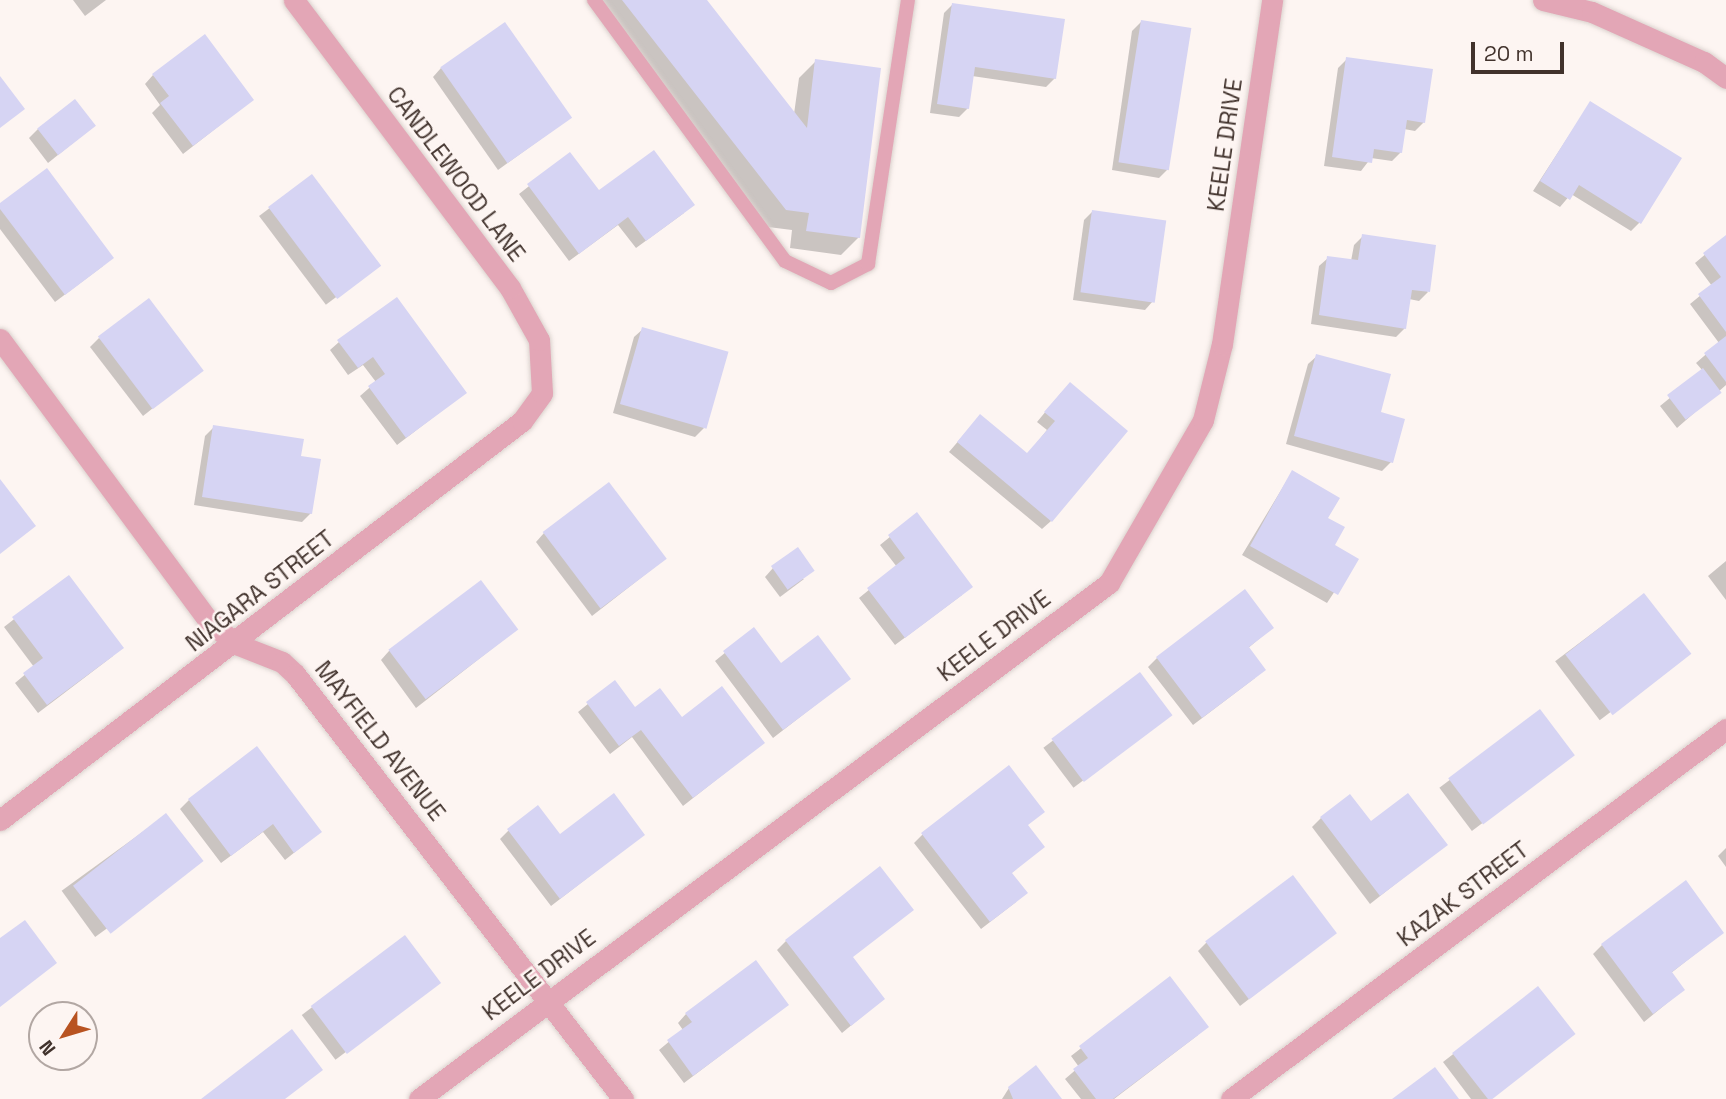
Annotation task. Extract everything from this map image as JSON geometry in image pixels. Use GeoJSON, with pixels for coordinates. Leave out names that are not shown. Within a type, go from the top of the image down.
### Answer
{"type":"FeatureCollection","features":[{"type":"Feature","properties":{"kind":"street","name":"CANDLEWOOD LANE"},"geometry":{"type":"LineString","coordinates":[[294,0],[510,288],[540,341],[542,393]]}},
{"type":"Feature","properties":{"kind":"street","name":"KEELE DRIVE"},"geometry":{"type":"LineString","coordinates":[[419,1099],[549,999],[1109,583],[1203,420],[1222,345],[1272,0]]}},
{"type":"Feature","properties":{"kind":"street"},"geometry":{"type":"LineString","coordinates":[[1543,0],[1592,12],[1704,62],[1726,78]]}},
{"type":"Feature","properties":{"kind":"street","name":"MAYFIELD AVENUE"},"geometry":{"type":"LineString","coordinates":[[0,339],[208,620],[236,644],[282,662],[295,674],[549,999],[623,1099]]}},
{"type":"Feature","properties":{"kind":"street","name":"NIAGARA STREET"},"geometry":{"type":"LineString","coordinates":[[0,820],[236,644],[523,421],[542,393]]}},
{"type":"Feature","properties":{"kind":"street","name":"KAZAK STREET"},"geometry":{"type":"LineString","coordinates":[[1231,1099],[1726,729]]}},
{"type":"Feature","properties":{"kind":"lane"},"geometry":{"type":"LineString","coordinates":[[594,0],[785,261],[831,283],[869,264],[908,0]]}},
{"type":"Feature","properties":{"kind":"building"},"geometry":{"type":"Polygon","coordinates":[[[622,0],[707,0],[807,128],[815,59],[881,68],[860,238],[806,231],[809,213],[786,210],[622,0]]]}},
{"type":"Feature","properties":{"kind":"building"},"geometry":{"type":"Polygon","coordinates":[[[952,3],[1065,19],[1056,79],[975,67],[969,109],[937,104],[952,3]]]}},
{"type":"Feature","properties":{"kind":"building"},"geometry":{"type":"Polygon","coordinates":[[[1141,20],[1191,28],[1169,170],[1118,162],[1141,20]]]}},
{"type":"Feature","properties":{"kind":"building"},"geometry":{"type":"Polygon","coordinates":[[[505,22],[572,118],[507,163],[440,67],[505,22]]]}},
{"type":"Feature","properties":{"kind":"building"},"geometry":{"type":"Polygon","coordinates":[[[205,34],[254,100],[193,146],[160,103],[169,96],[152,74],[205,34]]]}},
{"type":"Feature","properties":{"kind":"building"},"geometry":{"type":"Polygon","coordinates":[[[1346,57],[1433,69],[1425,123],[1407,120],[1402,153],[1374,149],[1372,163],[1332,157],[1346,57]]]}},
{"type":"Feature","properties":{"kind":"building"},"geometry":{"type":"Polygon","coordinates":[[[0,76],[25,109],[0,128],[0,76]]]}},
{"type":"Feature","properties":{"kind":"building"},"geometry":{"type":"Polygon","coordinates":[[[75,99],[96,126],[58,155],[37,129],[75,99]]]}},
{"type":"Feature","properties":{"kind":"building"},"geometry":{"type":"Polygon","coordinates":[[[1590,101],[1682,158],[1641,224],[1579,185],[1570,200],[1540,181],[1590,101]]]}},
{"type":"Feature","properties":{"kind":"building"},"geometry":{"type":"Polygon","coordinates":[[[654,150],[695,205],[646,241],[628,217],[579,254],[527,184],[570,152],[599,190],[654,150]]]}},
{"type":"Feature","properties":{"kind":"building"},"geometry":{"type":"Polygon","coordinates":[[[47,168],[114,258],[65,295],[0,209],[0,203],[47,168]]]}},
{"type":"Feature","properties":{"kind":"building"},"geometry":{"type":"Polygon","coordinates":[[[312,174],[381,266],[337,299],[268,207],[312,174]]]}},
{"type":"Feature","properties":{"kind":"building"},"geometry":{"type":"Polygon","coordinates":[[[1092,210],[1166,220],[1155,303],[1080,292],[1092,210]]]}},
{"type":"Feature","properties":{"kind":"building"},"geometry":{"type":"Polygon","coordinates":[[[1362,234],[1436,245],[1430,292],[1412,290],[1406,329],[1319,315],[1327,256],[1358,260],[1362,234]]]}},
{"type":"Feature","properties":{"kind":"building"},"geometry":{"type":"Polygon","coordinates":[[[1726,235],[1726,332],[1698,294],[1721,277],[1703,253],[1726,235]]]}},
{"type":"Feature","properties":{"kind":"building"},"geometry":{"type":"Polygon","coordinates":[[[397,297],[467,393],[406,438],[368,386],[385,374],[373,357],[358,368],[337,340],[397,297]]]}},
{"type":"Feature","properties":{"kind":"building"},"geometry":{"type":"Polygon","coordinates":[[[149,298],[204,371],[153,409],[98,337],[149,298]]]}},
{"type":"Feature","properties":{"kind":"building"},"geometry":{"type":"Polygon","coordinates":[[[642,327],[729,352],[706,429],[620,404],[642,327]]]}},
{"type":"Feature","properties":{"kind":"building"},"geometry":{"type":"Polygon","coordinates":[[[1726,336],[1726,382],[1704,353],[1726,336]]]}},
{"type":"Feature","properties":{"kind":"building"},"geometry":{"type":"Polygon","coordinates":[[[1316,354],[1391,374],[1381,412],[1405,419],[1393,463],[1294,436],[1316,354]]]}},
{"type":"Feature","properties":{"kind":"building"},"geometry":{"type":"Polygon","coordinates":[[[1703,368],[1722,393],[1686,420],[1667,395],[1703,368]]]}},
{"type":"Feature","properties":{"kind":"building"},"geometry":{"type":"Polygon","coordinates":[[[1070,382],[1128,431],[1052,522],[957,442],[980,414],[1027,453],[1055,421],[1044,412],[1070,382]]]}},
{"type":"Feature","properties":{"kind":"building"},"geometry":{"type":"Polygon","coordinates":[[[213,425],[304,439],[301,456],[321,459],[312,514],[202,497],[213,425]]]}},
{"type":"Feature","properties":{"kind":"building"},"geometry":{"type":"Polygon","coordinates":[[[1292,470],[1340,498],[1328,518],[1345,527],[1335,545],[1359,559],[1338,595],[1250,546],[1292,470]]]}},
{"type":"Feature","properties":{"kind":"building"},"geometry":{"type":"Polygon","coordinates":[[[0,479],[36,526],[0,554],[0,479]]]}},
{"type":"Feature","properties":{"kind":"building"},"geometry":{"type":"Polygon","coordinates":[[[609,482],[667,559],[600,609],[543,532],[609,482]]]}},
{"type":"Feature","properties":{"kind":"building"},"geometry":{"type":"Polygon","coordinates":[[[917,512],[973,587],[905,638],[867,588],[905,558],[888,535],[917,512]]]}},
{"type":"Feature","properties":{"kind":"building"},"geometry":{"type":"Polygon","coordinates":[[[798,547],[815,571],[788,590],[771,566],[798,547]]]}},
{"type":"Feature","properties":{"kind":"building"},"geometry":{"type":"Polygon","coordinates":[[[69,575],[124,648],[47,705],[23,673],[43,658],[12,617],[69,575]]]}},
{"type":"Feature","properties":{"kind":"building"},"geometry":{"type":"Polygon","coordinates":[[[481,580],[518,630],[426,699],[388,650],[481,580]]]}},
{"type":"Feature","properties":{"kind":"building"},"geometry":{"type":"Polygon","coordinates":[[[1245,589],[1274,628],[1249,647],[1266,670],[1202,718],[1156,657],[1245,589]]]}},
{"type":"Feature","properties":{"kind":"building"},"geometry":{"type":"Polygon","coordinates":[[[1644,593],[1691,654],[1613,715],[1565,655],[1644,593]]]}},
{"type":"Feature","properties":{"kind":"building"},"geometry":{"type":"Polygon","coordinates":[[[754,627],[781,663],[818,635],[851,679],[783,730],[723,651],[754,627]]]}},
{"type":"Feature","properties":{"kind":"building"},"geometry":{"type":"Polygon","coordinates":[[[1140,672],[1172,715],[1084,782],[1051,739],[1140,672]]]}},
{"type":"Feature","properties":{"kind":"building"},"geometry":{"type":"Polygon","coordinates":[[[615,680],[635,707],[660,688],[682,717],[722,686],[765,743],[693,798],[641,730],[619,746],[586,702],[615,680]]]}},
{"type":"Feature","properties":{"kind":"building"},"geometry":{"type":"Polygon","coordinates":[[[1540,709],[1575,755],[1483,825],[1448,778],[1540,709]]]}},
{"type":"Feature","properties":{"kind":"building"},"geometry":{"type":"Polygon","coordinates":[[[257,746],[322,832],[294,853],[273,824],[231,856],[188,799],[257,746]]]}},
{"type":"Feature","properties":{"kind":"building"},"geometry":{"type":"Polygon","coordinates":[[[1009,765],[1045,812],[1028,825],[1045,847],[1012,873],[1028,893],[990,922],[921,833],[1009,765]]]}},
{"type":"Feature","properties":{"kind":"building"},"geometry":{"type":"Polygon","coordinates":[[[614,793],[645,835],[560,899],[507,829],[538,805],[560,834],[614,793]]]}},
{"type":"Feature","properties":{"kind":"building"},"geometry":{"type":"Polygon","coordinates":[[[1408,793],[1448,845],[1380,896],[1320,817],[1350,794],[1371,821],[1408,793]]]}},
{"type":"Feature","properties":{"kind":"building"},"geometry":{"type":"Polygon","coordinates":[[[166,813],[204,861],[111,934],[73,886],[166,813]]]}},
{"type":"Feature","properties":{"kind":"building"},"geometry":{"type":"Polygon","coordinates":[[[880,866],[914,910],[853,957],[885,999],[851,1026],[785,940],[880,866]]]}},
{"type":"Feature","properties":{"kind":"building"},"geometry":{"type":"Polygon","coordinates":[[[1293,875],[1337,933],[1249,1000],[1205,941],[1293,875]]]}},
{"type":"Feature","properties":{"kind":"building"},"geometry":{"type":"Polygon","coordinates":[[[1686,880],[1724,933],[1672,972],[1685,990],[1653,1014],[1601,944],[1686,880]]]}},
{"type":"Feature","properties":{"kind":"building"},"geometry":{"type":"Polygon","coordinates":[[[25,920],[57,963],[0,1007],[0,938],[25,920]]]}},
{"type":"Feature","properties":{"kind":"building"},"geometry":{"type":"Polygon","coordinates":[[[405,935],[441,983],[347,1054],[311,1006],[405,935]]]}},
{"type":"Feature","properties":{"kind":"building"},"geometry":{"type":"Polygon","coordinates":[[[756,960],[789,1005],[693,1076],[667,1040],[692,1022],[685,1013],[756,960]]]}},
{"type":"Feature","properties":{"kind":"building"},"geometry":{"type":"Polygon","coordinates":[[[1170,976],[1209,1027],[1113,1099],[1096,1099],[1073,1069],[1088,1058],[1079,1046],[1170,976]]]}},
{"type":"Feature","properties":{"kind":"building"},"geometry":{"type":"Polygon","coordinates":[[[1538,986],[1576,1034],[1492,1099],[1488,1099],[1452,1053],[1538,986]]]}},
{"type":"Feature","properties":{"kind":"building"},"geometry":{"type":"Polygon","coordinates":[[[292,1029],[323,1070],[285,1099],[201,1099],[292,1029]]]}},
{"type":"Feature","properties":{"kind":"building"},"geometry":{"type":"Polygon","coordinates":[[[1036,1065],[1062,1099],[1013,1099],[1008,1087],[1036,1065]]]}},
{"type":"Feature","properties":{"kind":"building"},"geometry":{"type":"Polygon","coordinates":[[[1435,1067],[1459,1099],[1392,1099],[1435,1067]]]}}]}
